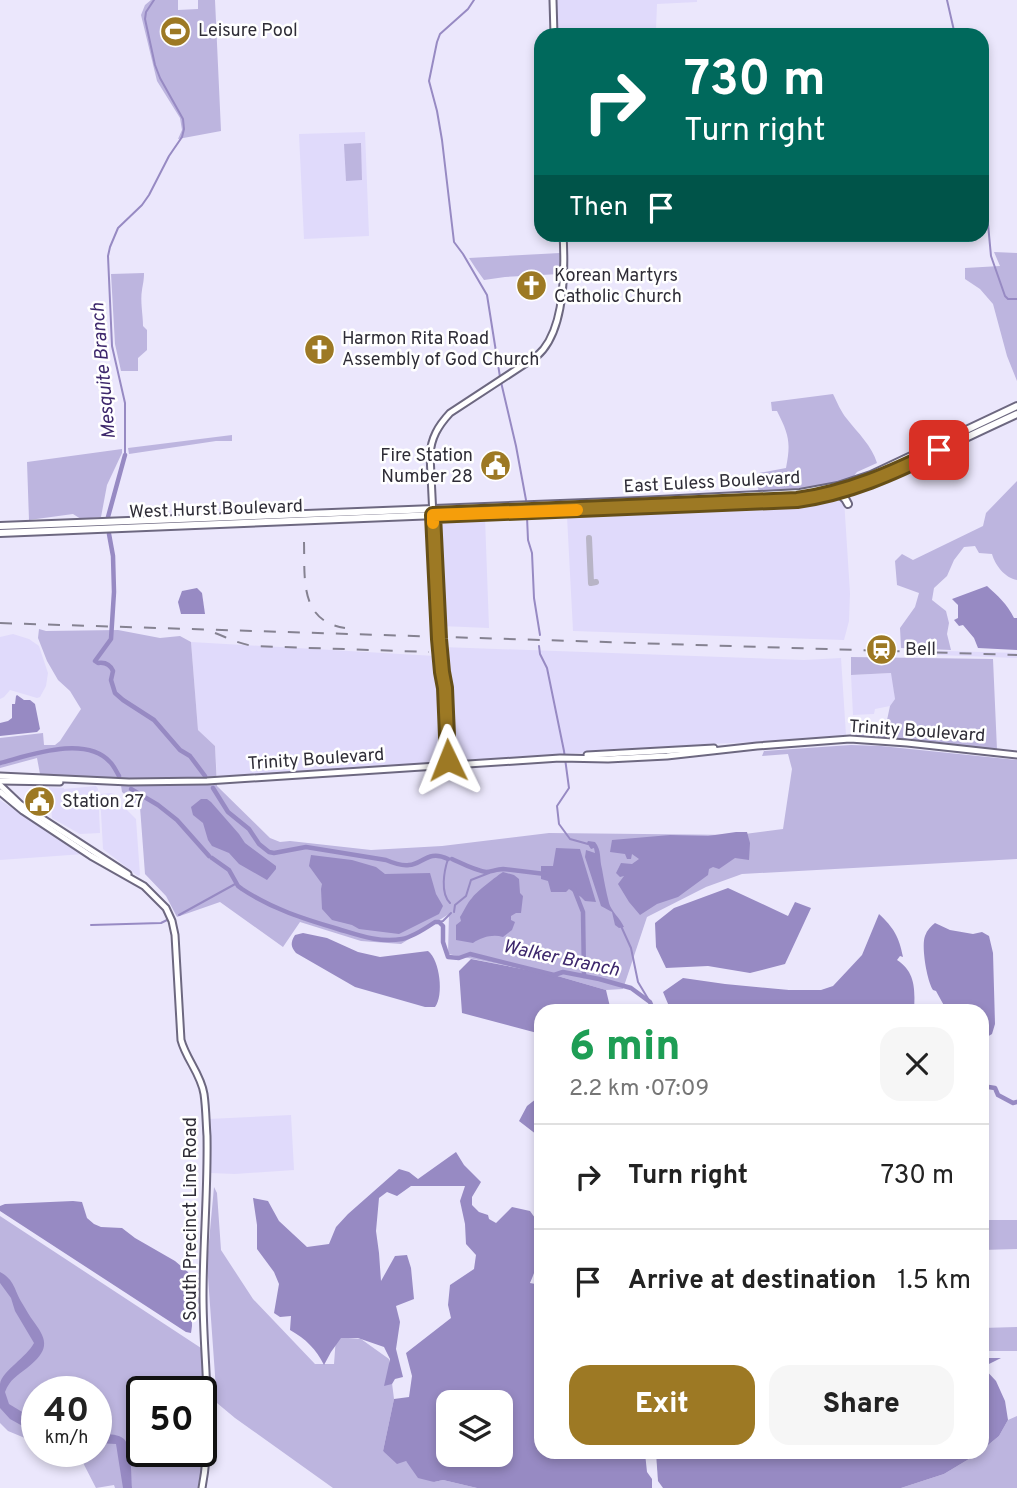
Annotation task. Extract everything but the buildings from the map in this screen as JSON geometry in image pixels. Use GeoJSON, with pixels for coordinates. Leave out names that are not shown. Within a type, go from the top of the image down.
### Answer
{"type":"FeatureCollection","features":[{"type":"Feature","properties":{"kind":"main road"},"geometry":{"type":"LineString","coordinates":[[553,0],[554,28]]}},
{"type":"Feature","properties":{"kind":"main road"},"geometry":{"type":"LineString","coordinates":[[448,765],[432,512],[431,444],[440,425],[450,413],[537,356],[550,340],[561,303],[564,281],[563,242]]}},
{"type":"Feature","properties":{"kind":"main road","name":"East Euless Boulevard"},"geometry":{"type":"LineString","coordinates":[[432,512],[811,492],[841,485],[885,469],[1017,406]]}},
{"type":"Feature","properties":{"kind":"main road","name":"East Euless Boulevard"},"geometry":{"type":"LineString","coordinates":[[432,512],[781,502],[821,496],[887,475],[1017,414]]}},
{"type":"Feature","properties":{"kind":"main road"},"geometry":{"type":"LineString","coordinates":[[821,496],[840,495],[848,504]]}},
{"type":"Feature","properties":{"kind":"main road","name":"West Hurst Boulevard"},"geometry":{"type":"LineString","coordinates":[[0,533],[64,527],[432,512]]}},
{"type":"Feature","properties":{"kind":"main road","name":"West Hurst Boulevard"},"geometry":{"type":"LineString","coordinates":[[0,526],[64,527]]}},
{"type":"Feature","properties":{"kind":"main road","name":"Trinity Boulevard"},"geometry":{"type":"LineString","coordinates":[[0,781],[216,780],[573,757],[648,757],[850,739],[894,741],[1017,755]]}},
{"type":"Feature","properties":{"kind":"main road"},"geometry":{"type":"LineString","coordinates":[[0,781],[8,794],[35,816],[71,836],[144,886]]}},
{"type":"Feature","properties":{"kind":"main road","name":"Trinity Boulevard"},"geometry":{"type":"LineString","coordinates":[[0,781],[102,782]]}},
{"type":"Feature","properties":{"kind":"main road"},"geometry":{"type":"LineString","coordinates":[[8,794],[8,785],[13,782]]}},
{"type":"Feature","properties":{"kind":"main road","name":"South Precinct Line Road"},"geometry":{"type":"LineString","coordinates":[[0,792],[15,806],[144,886],[163,904],[172,921],[175,935],[178,1024],[187,1056],[201,1081],[205,1101],[208,1176],[203,1301],[208,1434],[202,1488]]}},
{"type":"Feature","properties":{"kind":"main road"},"geometry":{"type":"LineString","coordinates":[[40,822],[43,821],[71,836]]}},
{"type":"Feature","properties":{"kind":"shaded area"},"geometry":{"type":"Polygon","coordinates":[[[151,0],[178,0],[178,10],[198,9],[198,0],[215,0],[221,131],[178,139],[182,130],[180,118],[157,81],[141,15],[145,5],[151,0]]]}},
{"type":"Feature","properties":{"kind":"shaded area"},"geometry":{"type":"Polygon","coordinates":[[[556,0],[697,0],[657,4],[656,28],[557,28],[556,0]]]}},
{"type":"Feature","properties":{"kind":"shaded area"},"geometry":{"type":"Polygon","coordinates":[[[365,132],[369,236],[304,239],[299,134],[365,132]]]}},
{"type":"Feature","properties":{"kind":"shaded area"},"geometry":{"type":"Polygon","coordinates":[[[361,143],[362,180],[346,181],[344,144],[361,143]]]}},
{"type":"Feature","properties":{"kind":"shaded area"},"geometry":{"type":"Polygon","coordinates":[[[994,252],[1017,253],[1017,381],[1007,356],[993,304],[980,289],[965,279],[965,268],[1000,266],[994,252]]]}},
{"type":"Feature","properties":{"kind":"shaded area"},"geometry":{"type":"Polygon","coordinates":[[[560,253],[560,274],[484,280],[469,258],[560,253]]]}},
{"type":"Feature","properties":{"kind":"shaded area"},"geometry":{"type":"Polygon","coordinates":[[[144,273],[141,303],[143,326],[147,330],[147,350],[138,358],[138,371],[121,371],[115,344],[111,274],[144,273]]]}},
{"type":"Feature","properties":{"kind":"shaded area"},"geometry":{"type":"Polygon","coordinates":[[[833,394],[877,463],[838,482],[758,492],[759,473],[786,468],[788,459],[786,433],[777,411],[772,411],[771,402],[833,394]]]}},
{"type":"Feature","properties":{"kind":"shaded area"},"geometry":{"type":"Polygon","coordinates":[[[232,435],[232,441],[129,454],[128,448],[232,435]]]}},
{"type":"Feature","properties":{"kind":"shaded area"},"geometry":{"type":"Polygon","coordinates":[[[122,449],[107,485],[101,517],[81,519],[73,514],[29,520],[27,462],[122,449]]]}},
{"type":"Feature","properties":{"kind":"shaded area"},"geometry":{"type":"Polygon","coordinates":[[[1017,481],[1017,580],[1008,577],[1001,570],[992,554],[979,553],[975,546],[964,547],[947,576],[934,588],[932,600],[946,611],[951,650],[901,648],[900,628],[915,607],[919,593],[897,585],[895,561],[902,554],[913,560],[983,526],[986,513],[1017,481]]]}},
{"type":"Feature","properties":{"kind":"shaded area"},"geometry":{"type":"Polygon","coordinates":[[[839,497],[844,499],[850,593],[849,621],[844,640],[573,631],[567,516],[754,508],[808,504],[839,497]]]}},
{"type":"Feature","properties":{"kind":"shaded area"},"geometry":{"type":"Polygon","coordinates":[[[485,518],[489,628],[441,626],[437,520],[485,518]]]}},
{"type":"Feature","properties":{"kind":"shaded area"},"geometry":{"type":"Polygon","coordinates":[[[987,586],[1005,604],[1014,618],[1017,618],[1017,650],[978,648],[974,638],[963,625],[959,626],[954,620],[958,618],[958,605],[952,599],[987,586]]]}},
{"type":"Feature","properties":{"kind":"shaded area"},"geometry":{"type":"Polygon","coordinates":[[[197,588],[202,593],[205,614],[181,614],[178,602],[182,591],[197,588]]]}},
{"type":"Feature","properties":{"kind":"shaded area"},"geometry":{"type":"Polygon","coordinates":[[[39,629],[118,630],[160,638],[180,636],[191,642],[198,730],[215,746],[217,786],[270,838],[280,842],[371,850],[442,846],[549,833],[737,835],[783,829],[792,769],[788,754],[762,756],[764,751],[851,745],[1017,760],[1017,859],[742,874],[706,887],[647,917],[623,989],[606,990],[554,975],[448,954],[449,914],[401,944],[361,941],[300,922],[283,947],[220,902],[177,917],[166,896],[145,874],[140,807],[122,792],[120,779],[40,774],[37,758],[0,768],[0,738],[43,733],[44,745],[55,745],[81,709],[47,661],[38,638],[39,629]]]}},
{"type":"Feature","properties":{"kind":"shaded area"},"geometry":{"type":"Polygon","coordinates":[[[13,634],[29,639],[39,646],[48,673],[46,686],[40,697],[10,690],[0,699],[0,637],[13,634]]]}},
{"type":"Feature","properties":{"kind":"shaded area"},"geometry":{"type":"Polygon","coordinates":[[[191,642],[435,656],[443,762],[217,777],[215,746],[198,730],[191,642]]]}},
{"type":"Feature","properties":{"kind":"shaded area"},"geometry":{"type":"Polygon","coordinates":[[[442,647],[804,660],[841,658],[846,735],[452,762],[442,647]]]}},
{"type":"Feature","properties":{"kind":"shaded area"},"geometry":{"type":"Polygon","coordinates":[[[912,650],[1017,653],[1017,658],[912,654],[912,650]]]}},
{"type":"Feature","properties":{"kind":"shaded area"},"geometry":{"type":"Polygon","coordinates":[[[851,657],[993,659],[997,750],[855,738],[855,735],[884,734],[890,706],[895,699],[891,673],[851,675],[851,657]]]}},
{"type":"Feature","properties":{"kind":"shaded area"},"geometry":{"type":"Polygon","coordinates":[[[892,673],[895,699],[890,706],[875,709],[874,714],[853,715],[851,675],[892,673]]]}},
{"type":"Feature","properties":{"kind":"shaded area"},"geometry":{"type":"Polygon","coordinates":[[[17,695],[35,704],[40,729],[37,732],[0,736],[0,723],[12,718],[12,704],[15,704],[17,695]]]}},
{"type":"Feature","properties":{"kind":"shaded area"},"geometry":{"type":"Polygon","coordinates":[[[96,786],[100,833],[80,834],[52,818],[49,787],[64,789],[96,786]]]}},
{"type":"Feature","properties":{"kind":"shaded area"},"geometry":{"type":"Polygon","coordinates":[[[111,793],[117,797],[118,807],[123,806],[136,819],[138,876],[103,849],[100,794],[111,793]]]}},
{"type":"Feature","properties":{"kind":"shaded area"},"geometry":{"type":"Polygon","coordinates":[[[201,799],[211,802],[245,843],[276,866],[267,880],[239,864],[229,853],[212,846],[203,823],[193,815],[191,807],[201,799]]]}},
{"type":"Feature","properties":{"kind":"shaded area"},"geometry":{"type":"Polygon","coordinates":[[[0,800],[42,828],[84,854],[0,860],[0,800]]]}},
{"type":"Feature","properties":{"kind":"shaded area"},"geometry":{"type":"Polygon","coordinates":[[[747,832],[750,843],[749,860],[735,858],[719,869],[709,869],[708,875],[678,897],[657,904],[640,915],[618,884],[624,876],[620,877],[616,873],[621,863],[632,864],[639,859],[632,854],[631,859],[627,859],[625,854],[610,852],[612,840],[670,835],[708,836],[747,832]]]}},
{"type":"Feature","properties":{"kind":"shaded area"},"geometry":{"type":"Polygon","coordinates":[[[588,841],[595,842],[599,848],[609,903],[624,927],[615,925],[612,912],[601,906],[585,857],[586,850],[595,853],[588,841]]]}},
{"type":"Feature","properties":{"kind":"shaded area"},"geometry":{"type":"Polygon","coordinates":[[[556,848],[580,849],[596,902],[585,901],[569,889],[566,892],[551,892],[548,881],[541,879],[541,866],[553,866],[556,848]]]}},
{"type":"Feature","properties":{"kind":"shaded area"},"geometry":{"type":"Polygon","coordinates":[[[311,855],[352,860],[376,867],[385,874],[430,873],[436,894],[443,906],[439,914],[399,934],[359,929],[332,920],[322,909],[322,884],[309,866],[311,855]]]}},
{"type":"Feature","properties":{"kind":"shaded area"},"geometry":{"type":"Polygon","coordinates":[[[503,872],[519,879],[520,893],[523,896],[521,913],[511,916],[511,920],[515,922],[512,930],[503,937],[488,937],[473,943],[456,940],[456,925],[461,921],[460,917],[469,902],[503,872]]]}},
{"type":"Feature","properties":{"kind":"shaded area"},"geometry":{"type":"Polygon","coordinates":[[[728,888],[788,916],[795,902],[811,908],[785,964],[750,973],[708,966],[666,968],[656,947],[655,923],[674,908],[728,888]]]}},
{"type":"Feature","properties":{"kind":"shaded area"},"geometry":{"type":"Polygon","coordinates":[[[879,914],[892,928],[900,944],[903,957],[900,956],[897,960],[911,976],[914,1004],[668,1004],[663,992],[683,978],[789,990],[821,990],[833,986],[862,955],[879,914]]]}},
{"type":"Feature","properties":{"kind":"shaded area"},"geometry":{"type":"Polygon","coordinates":[[[935,923],[950,930],[973,934],[982,932],[989,936],[993,953],[995,1024],[989,1036],[989,1004],[943,1004],[933,990],[925,963],[924,947],[927,932],[935,923]]]}},
{"type":"Feature","properties":{"kind":"shaded area"},"geometry":{"type":"Polygon","coordinates":[[[303,933],[327,938],[358,952],[380,957],[428,951],[438,970],[438,1002],[435,1007],[425,1007],[355,987],[296,953],[292,940],[295,935],[303,933]]]}},
{"type":"Feature","properties":{"kind":"shaded area"},"geometry":{"type":"Polygon","coordinates":[[[471,959],[554,975],[606,990],[609,1004],[534,1004],[534,1032],[462,1013],[459,971],[471,959]]]}},
{"type":"Feature","properties":{"kind":"shaded area"},"geometry":{"type":"Polygon","coordinates":[[[534,1100],[534,1133],[519,1121],[527,1106],[534,1100]]]}},
{"type":"Feature","properties":{"kind":"shaded area"},"geometry":{"type":"Polygon","coordinates":[[[291,1115],[294,1170],[210,1173],[208,1119],[291,1115]]]}},
{"type":"Feature","properties":{"kind":"shaded area"},"geometry":{"type":"Polygon","coordinates":[[[456,1152],[464,1165],[481,1182],[472,1197],[472,1205],[479,1212],[488,1215],[489,1219],[496,1223],[512,1207],[530,1211],[534,1217],[534,1272],[530,1283],[534,1284],[534,1459],[646,1459],[652,1488],[477,1488],[443,1480],[434,1482],[418,1478],[406,1461],[397,1464],[383,1451],[394,1399],[409,1397],[412,1376],[406,1353],[451,1318],[448,1305],[450,1285],[474,1269],[476,1255],[466,1244],[460,1201],[465,1186],[411,1186],[397,1196],[387,1192],[379,1198],[376,1231],[381,1281],[395,1256],[407,1255],[414,1299],[396,1306],[400,1322],[396,1349],[403,1377],[384,1386],[390,1359],[384,1347],[358,1338],[341,1338],[324,1365],[310,1345],[290,1330],[291,1316],[280,1317],[274,1313],[279,1284],[274,1272],[257,1249],[253,1198],[268,1201],[279,1221],[307,1247],[329,1244],[336,1227],[348,1214],[399,1169],[418,1179],[456,1152]]]}},
{"type":"Feature","properties":{"kind":"shaded area"},"geometry":{"type":"Polygon","coordinates":[[[214,1187],[217,1193],[221,1250],[253,1299],[315,1364],[334,1364],[336,1337],[361,1339],[389,1359],[394,1399],[383,1451],[406,1461],[434,1482],[443,1480],[477,1488],[333,1488],[217,1403],[207,1263],[214,1187]]]}},
{"type":"Feature","properties":{"kind":"shaded area"},"geometry":{"type":"Polygon","coordinates":[[[82,1202],[87,1218],[94,1224],[122,1228],[188,1272],[191,1281],[191,1333],[0,1211],[0,1206],[5,1204],[82,1202]]]}},
{"type":"Feature","properties":{"kind":"shaded area"},"geometry":{"type":"Polygon","coordinates":[[[0,1216],[201,1348],[203,1376],[126,1376],[126,1467],[201,1467],[198,1488],[115,1488],[114,1485],[96,1488],[85,1467],[112,1467],[112,1376],[21,1376],[21,1436],[8,1431],[0,1423],[0,1216]]]}},
{"type":"Feature","properties":{"kind":"shaded area"},"geometry":{"type":"Polygon","coordinates":[[[989,1220],[1017,1220],[1017,1249],[989,1250],[989,1220]]]}},
{"type":"Feature","properties":{"kind":"shaded area"},"geometry":{"type":"Polygon","coordinates":[[[0,1272],[11,1282],[44,1341],[39,1356],[12,1381],[5,1392],[9,1404],[21,1411],[21,1425],[10,1419],[0,1408],[0,1384],[34,1343],[15,1311],[11,1298],[0,1283],[0,1272]]]}},
{"type":"Feature","properties":{"kind":"shaded area"},"geometry":{"type":"Polygon","coordinates":[[[1017,1327],[1017,1351],[989,1351],[989,1328],[1017,1327]]]}},
{"type":"Feature","properties":{"kind":"shaded area"},"geometry":{"type":"Polygon","coordinates":[[[989,1358],[1001,1358],[989,1364],[989,1358]]]}},
{"type":"Feature","properties":{"kind":"shaded area"},"geometry":{"type":"Polygon","coordinates":[[[989,1373],[996,1381],[1005,1401],[1008,1420],[999,1436],[989,1444],[989,1373]]]}},
{"type":"Feature","properties":{"kind":"shaded area"},"geometry":{"type":"Polygon","coordinates":[[[1017,1416],[1017,1488],[901,1488],[944,1474],[969,1459],[989,1459],[989,1444],[999,1436],[1008,1420],[1017,1416]]]}},
{"type":"Feature","properties":{"kind":"shaded area"},"geometry":{"type":"Polygon","coordinates":[[[112,1435],[126,1442],[126,1467],[131,1467],[132,1488],[123,1488],[116,1444],[112,1444],[112,1435]]]}},
{"type":"Feature","properties":{"kind":"shaded area"},"geometry":{"type":"Polygon","coordinates":[[[656,1459],[969,1459],[944,1474],[901,1488],[663,1488],[658,1481],[656,1459]]]}},
{"type":"Feature","properties":{"kind":"waterway","name":"Mesquite Branch"},"geometry":{"type":"LineString","coordinates":[[125,455],[125,403],[112,346],[108,256],[118,228],[149,195],[184,129],[183,119],[155,65],[145,19],[154,0]]}},
{"type":"Feature","properties":{"kind":"waterway"},"geometry":{"type":"LineString","coordinates":[[474,0],[468,9],[440,34],[429,81],[442,140],[454,242],[487,295],[500,377]]}},
{"type":"Feature","properties":{"kind":"waterway"},"geometry":{"type":"LineString","coordinates":[[947,0],[953,28]]}},
{"type":"Feature","properties":{"kind":"waterway"},"geometry":{"type":"LineString","coordinates":[[989,235],[991,256],[1005,296],[1008,299],[1017,299]]}},
{"type":"Feature","properties":{"kind":"waterway"},"geometry":{"type":"LineString","coordinates":[[501,382],[526,500]]}},
{"type":"Feature","properties":{"kind":"waterway","name":"Mesquite Branch"},"geometry":{"type":"LineString","coordinates":[[108,517],[125,455]]}},
{"type":"Feature","properties":{"kind":"waterway"},"geometry":{"type":"LineString","coordinates":[[527,517],[540,635]]}},
{"type":"Feature","properties":{"kind":"waterway","name":"Mesquite Branch"},"geometry":{"type":"LineString","coordinates":[[109,534],[114,592],[111,639],[95,661],[107,664],[112,669],[111,680],[115,693],[154,720],[180,750],[190,756],[205,776]]}},
{"type":"Feature","properties":{"kind":"waterway"},"geometry":{"type":"LineString","coordinates":[[539,646],[547,668],[569,788],[557,806],[559,824],[570,839],[588,844]]}},
{"type":"Feature","properties":{"kind":"waterway","name":"Walker Branch"},"geometry":{"type":"LineString","coordinates":[[0,763],[42,752],[72,748],[99,754],[110,762],[119,776]]}},
{"type":"Feature","properties":{"kind":"waterway","name":"Mesquite Branch"},"geometry":{"type":"LineString","coordinates":[[213,788],[228,812],[249,829],[259,844],[269,852],[306,847],[406,865],[435,856],[448,859]]}},
{"type":"Feature","properties":{"kind":"waterway","name":"Walker Branch"},"geometry":{"type":"LineString","coordinates":[[131,789],[177,820],[209,856]]}},
{"type":"Feature","properties":{"kind":"waterway","name":"Walker Branch"},"geometry":{"type":"LineString","coordinates":[[212,858],[229,870],[242,889],[277,908],[301,917],[361,936],[385,940],[406,938],[439,922],[443,926],[443,942],[448,957],[459,958],[470,954],[554,975],[563,972],[599,979],[631,988],[651,1004]]}},
{"type":"Feature","properties":{"kind":"waterway"},"geometry":{"type":"LineString","coordinates":[[448,859],[444,888],[450,903]]}},
{"type":"Feature","properties":{"kind":"waterway","name":"Mesquite Branch"},"geometry":{"type":"LineString","coordinates":[[452,859],[486,872],[503,869],[545,874]]}},
{"type":"Feature","properties":{"kind":"waterway"},"geometry":{"type":"LineString","coordinates":[[454,912],[455,905],[466,896],[471,880],[489,873]]}},
{"type":"Feature","properties":{"kind":"waterway"},"geometry":{"type":"LineString","coordinates":[[179,915],[237,883]]}},
{"type":"Feature","properties":{"kind":"waterway","name":"Mesquite Branch"},"geometry":{"type":"LineString","coordinates":[[574,889],[583,912],[584,976]]}},
{"type":"Feature","properties":{"kind":"waterway"},"geometry":{"type":"LineString","coordinates":[[439,922],[451,913]]}},
{"type":"Feature","properties":{"kind":"waterway"},"geometry":{"type":"LineString","coordinates":[[91,925],[161,923],[169,919]]}},
{"type":"Feature","properties":{"kind":"waterway"},"geometry":{"type":"LineString","coordinates":[[621,926],[631,948],[638,982],[650,1002]]}},
{"type":"Feature","properties":{"kind":"waterway","name":"Walker Branch"},"geometry":{"type":"LineString","coordinates":[[989,1087],[995,1088],[998,1095],[1013,1103],[1017,1102]]}},
{"type":"Feature","properties":{"kind":"taxiway"},"geometry":{"type":"LineString","coordinates":[[589,538],[591,583],[596,582]]}},
{"type":"Feature","properties":{"kind":"railway"},"geometry":{"type":"LineString","coordinates":[[304,542],[305,583],[312,607],[319,617],[330,624],[345,628]]}},
{"type":"Feature","properties":{"kind":"railway"},"geometry":{"type":"LineString","coordinates":[[0,623],[1017,655]]}},
{"type":"Feature","properties":{"kind":"railway"},"geometry":{"type":"LineString","coordinates":[[215,633],[254,646],[429,652]]}},
{"type":"Feature","properties":{"kind":"slow traffic"},"geometry":{"type":"LineString","coordinates":[[433,523],[433,515],[577,510]]}},
{"type":"Feature","properties":{"kind":"place","name":"Leisure Pool"},"geometry":{"type":"Point","coordinates":[175,31]}},
{"type":"Feature","properties":{"kind":"place","name":"Korean Martyrs Catholic Church"},"geometry":{"type":"Point","coordinates":[531,286]}},
{"type":"Feature","properties":{"kind":"place","name":"Harmon Rita Road Assembly of God Church"},"geometry":{"type":"Point","coordinates":[319,349]}},
{"type":"Feature","properties":{"kind":"place","name":"Fire Station Number 28"},"geometry":{"type":"Point","coordinates":[496,466]}},
{"type":"Feature","properties":{"kind":"place","name":"Bell"},"geometry":{"type":"Point","coordinates":[882,650]}},
{"type":"Feature","properties":{"kind":"place","name":"Station 27"},"geometry":{"type":"Point","coordinates":[39,802]}},
{"type":"Feature","properties":{"kind":"route"},"geometry":{"type":"LineString","coordinates":[[448,760],[433,515],[797,500],[873,481],[939,450]]}}]}
